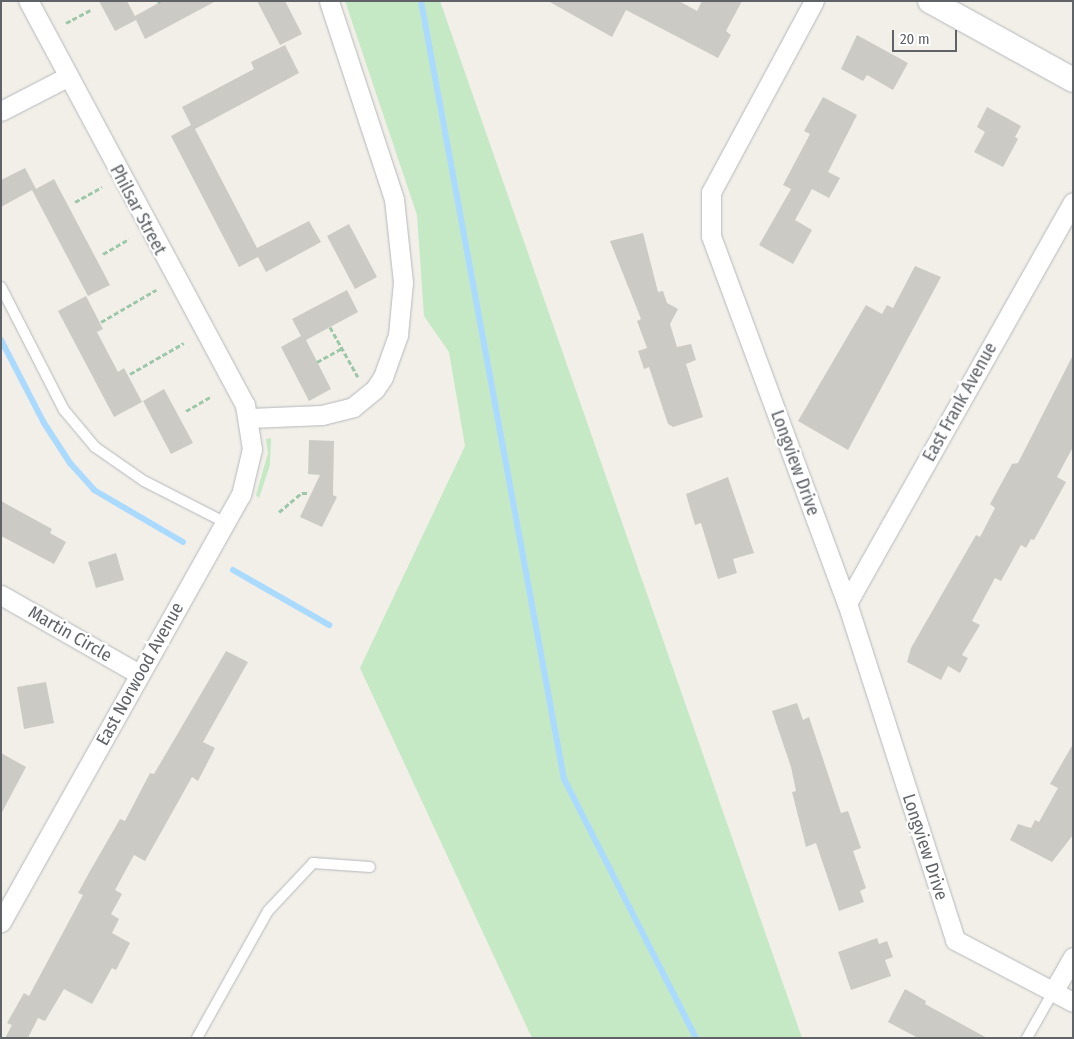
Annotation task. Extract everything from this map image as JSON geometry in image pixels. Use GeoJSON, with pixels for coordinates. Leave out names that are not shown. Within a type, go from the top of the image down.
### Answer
{"type":"FeatureCollection","features":[{"type":"Feature","properties":{"kind":"street","name":"Philsar Street"},"geometry":{"type":"LineString","coordinates":[[28,1],[250,418]]}},
{"type":"Feature","properties":{"kind":"street"},"geometry":{"type":"LineString","coordinates":[[250,418],[322,415],[353,407],[375,390],[383,377],[398,335],[403,282],[394,199],[329,1]]}},
{"type":"Feature","properties":{"kind":"street","name":"Longview Drive"},"geometry":{"type":"LineString","coordinates":[[814,1],[710,192],[711,236],[847,603],[955,940],[1053,992]]}},
{"type":"Feature","properties":{"kind":"street"},"geometry":{"type":"LineString","coordinates":[[930,1],[1073,80]]}},
{"type":"Feature","properties":{"kind":"street"},"geometry":{"type":"LineString","coordinates":[[1,111],[67,77]]}},
{"type":"Feature","properties":{"kind":"street","name":"East Frank Avenue"},"geometry":{"type":"LineString","coordinates":[[847,603],[1073,202]]}},
{"type":"Feature","properties":{"kind":"street","name":"East Norwood Avenue"},"geometry":{"type":"LineString","coordinates":[[1,922],[139,674],[226,523],[251,467],[250,418]]}},
{"type":"Feature","properties":{"kind":"street","name":"Martin Circle"},"geometry":{"type":"LineString","coordinates":[[1,595],[139,674]]}},
{"type":"Feature","properties":{"kind":"street"},"geometry":{"type":"LineString","coordinates":[[1073,958],[1053,992],[1073,1002]]}},
{"type":"Feature","properties":{"kind":"lane"},"geometry":{"type":"LineString","coordinates":[[1,287],[64,410],[95,448],[144,481],[226,523]]}},
{"type":"Feature","properties":{"kind":"lane"},"geometry":{"type":"LineString","coordinates":[[197,1038],[268,911],[312,863],[370,867]]}},
{"type":"Feature","properties":{"kind":"lane"},"geometry":{"type":"LineString","coordinates":[[1027,1038],[1053,992]]}},
{"type":"Feature","properties":{"kind":"path"},"geometry":{"type":"LineString","coordinates":[[66,23],[92,9]]}},
{"type":"Feature","properties":{"kind":"path"},"geometry":{"type":"LineString","coordinates":[[75,202],[102,188]]}},
{"type":"Feature","properties":{"kind":"path"},"geometry":{"type":"LineString","coordinates":[[103,254],[129,239]]}},
{"type":"Feature","properties":{"kind":"path"},"geometry":{"type":"LineString","coordinates":[[101,322],[156,290]]}},
{"type":"Feature","properties":{"kind":"path"},"geometry":{"type":"LineString","coordinates":[[330,327],[360,381]]}},
{"type":"Feature","properties":{"kind":"path"},"geometry":{"type":"LineString","coordinates":[[130,374],[184,343]]}},
{"type":"Feature","properties":{"kind":"path"},"geometry":{"type":"LineString","coordinates":[[317,362],[342,348]]}},
{"type":"Feature","properties":{"kind":"path"},"geometry":{"type":"LineString","coordinates":[[186,411],[212,396]]}},
{"type":"Feature","properties":{"kind":"path"},"geometry":{"type":"LineString","coordinates":[[279,512],[302,493],[308,493]]}},
{"type":"Feature","properties":{"kind":"green space"},"geometry":{"type":"Polygon","coordinates":[[[345,1],[440,1],[802,1038],[532,1038],[360,668],[465,446],[449,352],[424,316],[417,215],[345,1]]]}},
{"type":"Feature","properties":{"kind":"green space"},"geometry":{"type":"Polygon","coordinates":[[[271,438],[270,465],[259,498],[256,495],[268,453],[266,439],[271,438]]]}},
{"type":"Feature","properties":{"kind":"building"},"geometry":{"type":"Polygon","coordinates":[[[99,1],[127,1],[135,16],[162,1],[216,1],[145,39],[136,20],[115,31],[99,1]]]}},
{"type":"Feature","properties":{"kind":"building"},"geometry":{"type":"Polygon","coordinates":[[[257,1],[285,1],[302,34],[280,45],[257,1]]]}},
{"type":"Feature","properties":{"kind":"building"},"geometry":{"type":"Polygon","coordinates":[[[548,1],[679,1],[697,11],[702,1],[742,1],[726,31],[731,35],[718,58],[626,10],[612,37],[548,1]]]}},
{"type":"Feature","properties":{"kind":"building"},"geometry":{"type":"Polygon","coordinates":[[[857,35],[908,63],[893,90],[867,75],[863,81],[841,69],[857,35]]]}},
{"type":"Feature","properties":{"kind":"building"},"geometry":{"type":"Polygon","coordinates":[[[285,45],[299,73],[195,129],[257,248],[309,221],[321,242],[266,272],[258,257],[239,267],[171,136],[191,125],[182,107],[254,69],[251,62],[285,45]]]}},
{"type":"Feature","properties":{"kind":"building"},"geometry":{"type":"Polygon","coordinates":[[[823,97],[857,115],[828,172],[840,178],[829,198],[812,189],[795,220],[812,230],[793,264],[759,245],[791,189],[783,185],[810,134],[804,131],[823,97]]]}},
{"type":"Feature","properties":{"kind":"building"},"geometry":{"type":"Polygon","coordinates":[[[987,107],[1021,126],[1015,137],[1018,139],[1003,167],[974,152],[985,132],[977,127],[987,107]]]}},
{"type":"Feature","properties":{"kind":"building"},"geometry":{"type":"Polygon","coordinates":[[[25,168],[36,189],[54,179],[110,285],[88,296],[32,190],[1,207],[1,180],[25,168]]]}},
{"type":"Feature","properties":{"kind":"building"},"geometry":{"type":"Polygon","coordinates":[[[349,224],[377,277],[355,289],[327,236],[349,224]]]}},
{"type":"Feature","properties":{"kind":"building"},"geometry":{"type":"Polygon","coordinates":[[[643,233],[658,292],[663,291],[667,303],[678,309],[670,324],[677,347],[691,344],[696,360],[686,364],[703,417],[673,427],[668,424],[649,367],[644,369],[638,351],[647,348],[637,321],[641,319],[610,241],[643,233]]]}},
{"type":"Feature","properties":{"kind":"building"},"geometry":{"type":"Polygon","coordinates":[[[915,266],[941,277],[848,450],[798,421],[866,305],[882,314],[887,305],[893,308],[915,266]]]}},
{"type":"Feature","properties":{"kind":"building"},"geometry":{"type":"Polygon","coordinates":[[[347,290],[358,312],[306,340],[331,389],[309,401],[281,347],[301,336],[292,319],[347,290]]]}},
{"type":"Feature","properties":{"kind":"building"},"geometry":{"type":"Polygon","coordinates":[[[86,296],[103,329],[97,332],[118,372],[124,368],[142,402],[114,417],[58,311],[86,296]]]}},
{"type":"Feature","properties":{"kind":"building"},"geometry":{"type":"Polygon","coordinates":[[[1073,355],[1073,447],[1057,477],[1066,482],[1034,540],[1031,539],[1026,548],[1021,545],[1001,581],[995,578],[972,621],[980,625],[962,655],[968,658],[960,673],[948,666],[941,680],[907,662],[911,648],[976,535],[980,537],[995,508],[990,504],[1012,464],[1018,463],[1073,355]]]}},
{"type":"Feature","properties":{"kind":"building"},"geometry":{"type":"Polygon","coordinates":[[[164,389],[193,443],[171,454],[143,401],[164,389]]]}},
{"type":"Feature","properties":{"kind":"building"},"geometry":{"type":"Polygon","coordinates":[[[309,440],[334,441],[333,495],[337,497],[322,527],[300,517],[320,475],[308,474],[309,440]]]}},
{"type":"Feature","properties":{"kind":"building"},"geometry":{"type":"Polygon","coordinates":[[[728,477],[754,553],[733,559],[737,573],[718,579],[701,523],[695,525],[686,494],[728,477]]]}},
{"type":"Feature","properties":{"kind":"building"},"geometry":{"type":"Polygon","coordinates":[[[1,501],[52,529],[50,533],[66,542],[54,564],[1,536],[1,501]]]}},
{"type":"Feature","properties":{"kind":"building"},"geometry":{"type":"Polygon","coordinates":[[[116,553],[124,580],[96,588],[88,562],[116,553]]]}},
{"type":"Feature","properties":{"kind":"building"},"geometry":{"type":"Polygon","coordinates":[[[226,651],[248,662],[203,742],[215,748],[198,781],[192,777],[145,861],[134,855],[115,890],[122,894],[111,914],[119,919],[112,933],[130,943],[116,970],[112,968],[92,1004],[64,989],[45,1021],[38,1018],[28,1038],[5,1038],[12,1025],[7,1023],[24,993],[29,996],[83,895],[78,893],[90,871],[120,819],[125,821],[150,773],[154,774],[226,651]]]}},
{"type":"Feature","properties":{"kind":"building"},"geometry":{"type":"Polygon","coordinates":[[[46,682],[54,723],[24,729],[17,687],[46,682]]]}},
{"type":"Feature","properties":{"kind":"building"},"geometry":{"type":"Polygon","coordinates":[[[797,703],[803,720],[809,717],[841,813],[848,811],[861,848],[853,851],[866,888],[860,891],[864,902],[839,911],[816,843],[806,847],[792,792],[796,791],[791,767],[772,711],[797,703]]]}},
{"type":"Feature","properties":{"kind":"building"},"geometry":{"type":"Polygon","coordinates":[[[1073,744],[1073,835],[1052,862],[1010,840],[1018,824],[1031,828],[1035,820],[1039,822],[1058,788],[1050,784],[1073,744]]]}},
{"type":"Feature","properties":{"kind":"building"},"geometry":{"type":"Polygon","coordinates":[[[1,753],[26,767],[1,814],[1,753]]]}},
{"type":"Feature","properties":{"kind":"building"},"geometry":{"type":"Polygon","coordinates":[[[877,938],[879,944],[887,941],[893,957],[885,960],[891,976],[851,990],[838,952],[877,938]]]}},
{"type":"Feature","properties":{"kind":"building"},"geometry":{"type":"Polygon","coordinates":[[[905,989],[926,1001],[925,1004],[987,1038],[918,1038],[888,1022],[905,989]]]}},
{"type":"Feature","properties":{"kind":"waterway"},"geometry":{"type":"LineString","coordinates":[[421,1],[564,779],[696,1038]]}},
{"type":"Feature","properties":{"kind":"waterway"},"geometry":{"type":"LineString","coordinates":[[1,340],[44,423],[70,463],[94,490],[183,542]]}},
{"type":"Feature","properties":{"kind":"waterway"},"geometry":{"type":"LineString","coordinates":[[233,570],[329,625]]}}]}
